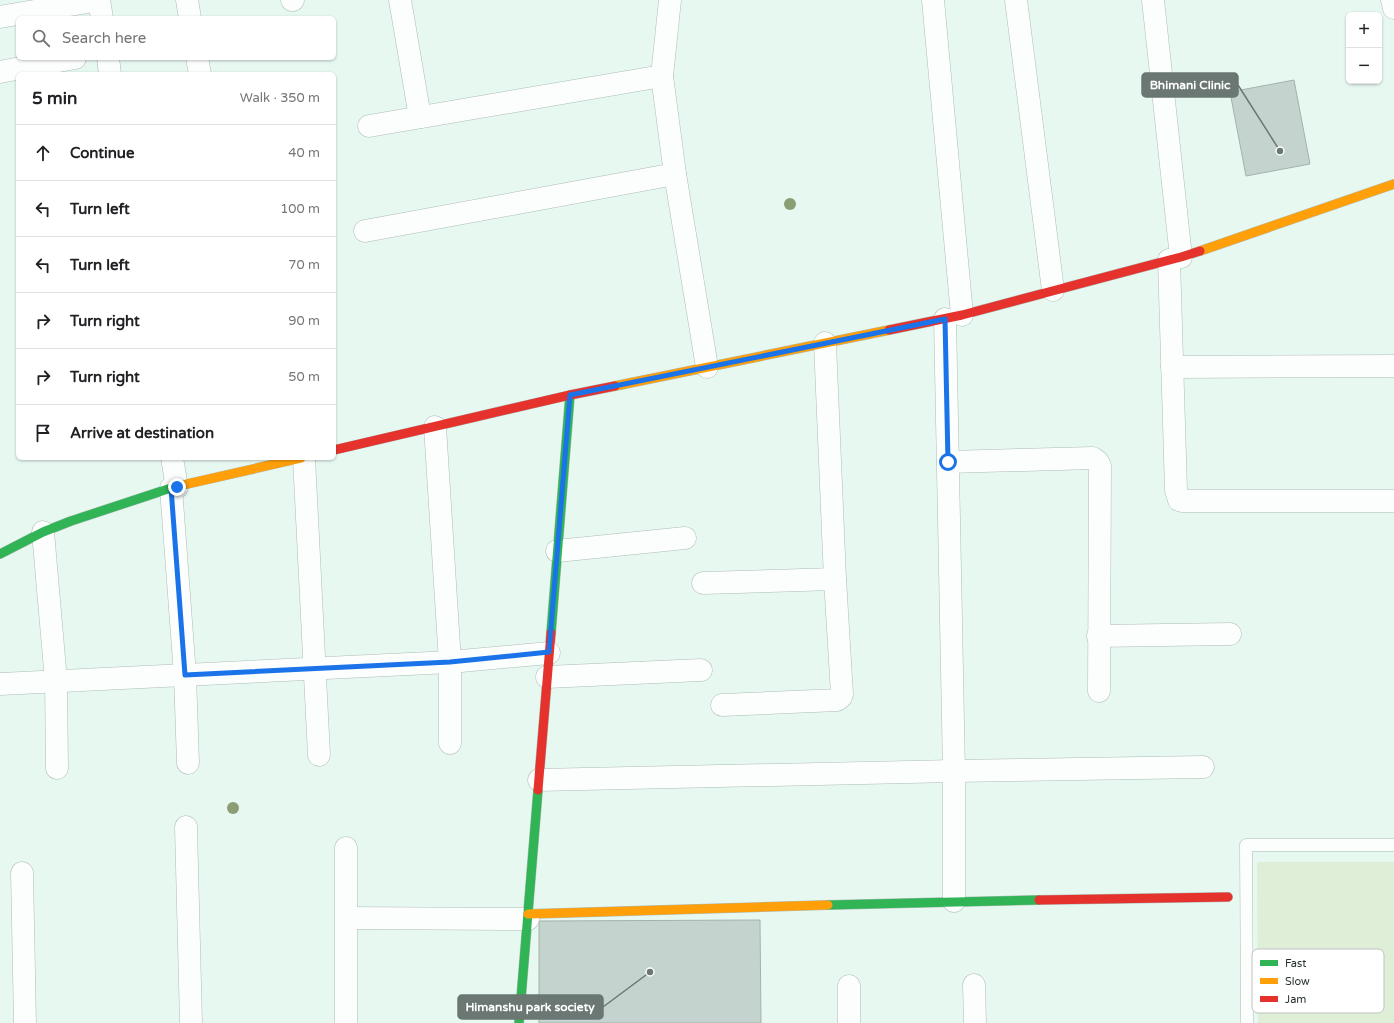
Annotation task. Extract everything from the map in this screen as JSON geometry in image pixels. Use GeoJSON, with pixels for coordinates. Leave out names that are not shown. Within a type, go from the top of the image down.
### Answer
{"type":"FeatureCollection","features":[{"type":"Feature","properties":{"kind":"street"},"geometry":{"type":"LineString","coordinates":[[0,17],[99,0],[102,16]]}},
{"type":"Feature","properties":{"kind":"street"},"geometry":{"type":"LineString","coordinates":[[187,0],[190,16]]}},
{"type":"Feature","properties":{"kind":"street"},"geometry":{"type":"LineString","coordinates":[[400,0],[420,117]]}},
{"type":"Feature","properties":{"kind":"street"},"geometry":{"type":"LineString","coordinates":[[670,0],[662,76],[675,174],[707,367]]}},
{"type":"Feature","properties":{"kind":"street"},"geometry":{"type":"LineString","coordinates":[[933,0],[954,317],[948,462],[954,770],[954,901]]}},
{"type":"Feature","properties":{"kind":"street"},"geometry":{"type":"LineString","coordinates":[[1016,0],[1052,290]]}},
{"type":"Feature","properties":{"kind":"street"},"geometry":{"type":"LineString","coordinates":[[1153,0],[1175,259],[1172,367],[1176,490],[1179,500],[1394,502]]}},
{"type":"Feature","properties":{"kind":"street"},"geometry":{"type":"LineString","coordinates":[[1392,0],[1394,8]]}},
{"type":"Feature","properties":{"kind":"street"},"geometry":{"type":"LineString","coordinates":[[0,72],[64,60]]}},
{"type":"Feature","properties":{"kind":"street"},"geometry":{"type":"LineString","coordinates":[[197,60],[200,72]]}},
{"type":"Feature","properties":{"kind":"street"},"geometry":{"type":"LineString","coordinates":[[369,126],[662,76]]}},
{"type":"Feature","properties":{"kind":"street"},"geometry":{"type":"LineString","coordinates":[[365,231],[675,174]]}},
{"type":"Feature","properties":{"kind":"street"},"geometry":{"type":"LineString","coordinates":[[336,450],[570,395],[954,317],[1052,290],[1175,259],[1394,184]]}},
{"type":"Feature","properties":{"kind":"street"},"geometry":{"type":"LineString","coordinates":[[722,705],[840,699],[842,694],[835,579],[825,343]]}},
{"type":"Feature","properties":{"kind":"street"},"geometry":{"type":"LineString","coordinates":[[1172,367],[1394,366]]}},
{"type":"Feature","properties":{"kind":"street"},"geometry":{"type":"LineString","coordinates":[[519,1023],[570,395]]}},
{"type":"Feature","properties":{"kind":"street"},"geometry":{"type":"LineString","coordinates":[[435,427],[450,662],[450,743]]}},
{"type":"Feature","properties":{"kind":"street"},"geometry":{"type":"LineString","coordinates":[[948,462],[1093,458],[1098,462],[1100,466],[1098,636],[1099,691]]}},
{"type":"Feature","properties":{"kind":"street"},"geometry":{"type":"LineString","coordinates":[[172,460],[185,675],[188,763]]}},
{"type":"Feature","properties":{"kind":"street"},"geometry":{"type":"LineString","coordinates":[[0,554],[43,532],[71,521],[174,488],[266,462],[284,460]]}},
{"type":"Feature","properties":{"kind":"street"},"geometry":{"type":"LineString","coordinates":[[302,460],[319,755]]}},
{"type":"Feature","properties":{"kind":"street"},"geometry":{"type":"LineString","coordinates":[[43,532],[56,681],[57,768]]}},
{"type":"Feature","properties":{"kind":"street"},"geometry":{"type":"LineString","coordinates":[[558,551],[685,538]]}},
{"type":"Feature","properties":{"kind":"street"},"geometry":{"type":"LineString","coordinates":[[704,583],[835,579]]}},
{"type":"Feature","properties":{"kind":"street"},"geometry":{"type":"LineString","coordinates":[[1098,636],[1230,634]]}},
{"type":"Feature","properties":{"kind":"street"},"geometry":{"type":"LineString","coordinates":[[0,684],[450,662],[549,652]]}},
{"type":"Feature","properties":{"kind":"street"},"geometry":{"type":"LineString","coordinates":[[547,677],[701,670]]}},
{"type":"Feature","properties":{"kind":"street"},"geometry":{"type":"LineString","coordinates":[[539,780],[954,770],[1203,767]]}},
{"type":"Feature","properties":{"kind":"street"},"geometry":{"type":"LineString","coordinates":[[186,827],[191,1023]]}},
{"type":"Feature","properties":{"kind":"street"},"geometry":{"type":"LineString","coordinates":[[346,848],[346,1023]]}},
{"type":"Feature","properties":{"kind":"street"},"geometry":{"type":"LineString","coordinates":[[22,873],[25,1023]]}},
{"type":"Feature","properties":{"kind":"street"},"geometry":{"type":"LineString","coordinates":[[347,918],[528,916],[954,901],[1228,897]]}},
{"type":"Feature","properties":{"kind":"street"},"geometry":{"type":"LineString","coordinates":[[849,986],[849,1023]]}},
{"type":"Feature","properties":{"kind":"street"},"geometry":{"type":"LineString","coordinates":[[974,986],[975,1023]]}},
{"type":"Feature","properties":{"kind":"lane"},"geometry":{"type":"LineString","coordinates":[[1247,1023],[1246,845],[1394,845]]}},
{"type":"Feature","properties":{"kind":"green space"},"geometry":{"type":"Polygon","coordinates":[[[1257,862],[1394,862],[1394,1023],[1258,1023],[1258,1013],[1384,1013],[1384,949],[1258,949],[1257,862]]]}},
{"type":"Feature","properties":{"kind":"building"},"geometry":{"type":"Polygon","coordinates":[[[1294,80],[1310,164],[1246,176],[1230,92],[1294,80]]]}},
{"type":"Feature","properties":{"kind":"building"},"geometry":{"type":"Polygon","coordinates":[[[760,920],[761,1023],[539,1023],[539,921],[760,920]]]}},
{"type":"Feature","properties":{"kind":"traffic: fast"},"geometry":{"type":"LineString","coordinates":[[551,633],[570,395]]}},
{"type":"Feature","properties":{"kind":"traffic: fast"},"geometry":{"type":"LineString","coordinates":[[0,554],[43,532],[71,521],[187,484]]}},
{"type":"Feature","properties":{"kind":"traffic: fast"},"geometry":{"type":"LineString","coordinates":[[519,1023],[538,790]]}},
{"type":"Feature","properties":{"kind":"traffic: fast"},"geometry":{"type":"LineString","coordinates":[[828,905],[1039,900]]}},
{"type":"Feature","properties":{"kind":"traffic: slow"},"geometry":{"type":"LineString","coordinates":[[1200,251],[1394,184]]}},
{"type":"Feature","properties":{"kind":"traffic: slow"},"geometry":{"type":"LineString","coordinates":[[615,386],[889,330]]}},
{"type":"Feature","properties":{"kind":"traffic: slow"},"geometry":{"type":"LineString","coordinates":[[187,484],[292,460]]}},
{"type":"Feature","properties":{"kind":"traffic: slow"},"geometry":{"type":"LineString","coordinates":[[528,914],[828,905]]}},
{"type":"Feature","properties":{"kind":"traffic: jam"},"geometry":{"type":"LineString","coordinates":[[889,330],[962,315],[1200,251]]}},
{"type":"Feature","properties":{"kind":"traffic: jam"},"geometry":{"type":"LineString","coordinates":[[336,450],[570,395],[615,386]]}},
{"type":"Feature","properties":{"kind":"traffic: jam"},"geometry":{"type":"LineString","coordinates":[[538,790],[551,633]]}},
{"type":"Feature","properties":{"kind":"traffic: jam"},"geometry":{"type":"LineString","coordinates":[[1039,900],[1228,897]]}},
{"type":"Feature","properties":{"kind":"place","name":"Bhimani Clinic"},"geometry":{"type":"Point","coordinates":[1280,151]}},
{"type":"Feature","properties":{"kind":"place","name":"Himanshu park society"},"geometry":{"type":"Point","coordinates":[650,972]}},
{"type":"Feature","properties":{"kind":"route"},"geometry":{"type":"LineString","coordinates":[[177,487],[171,488],[185,675],[450,662],[549,652],[570,395],[945,319],[948,462]]}}]}
